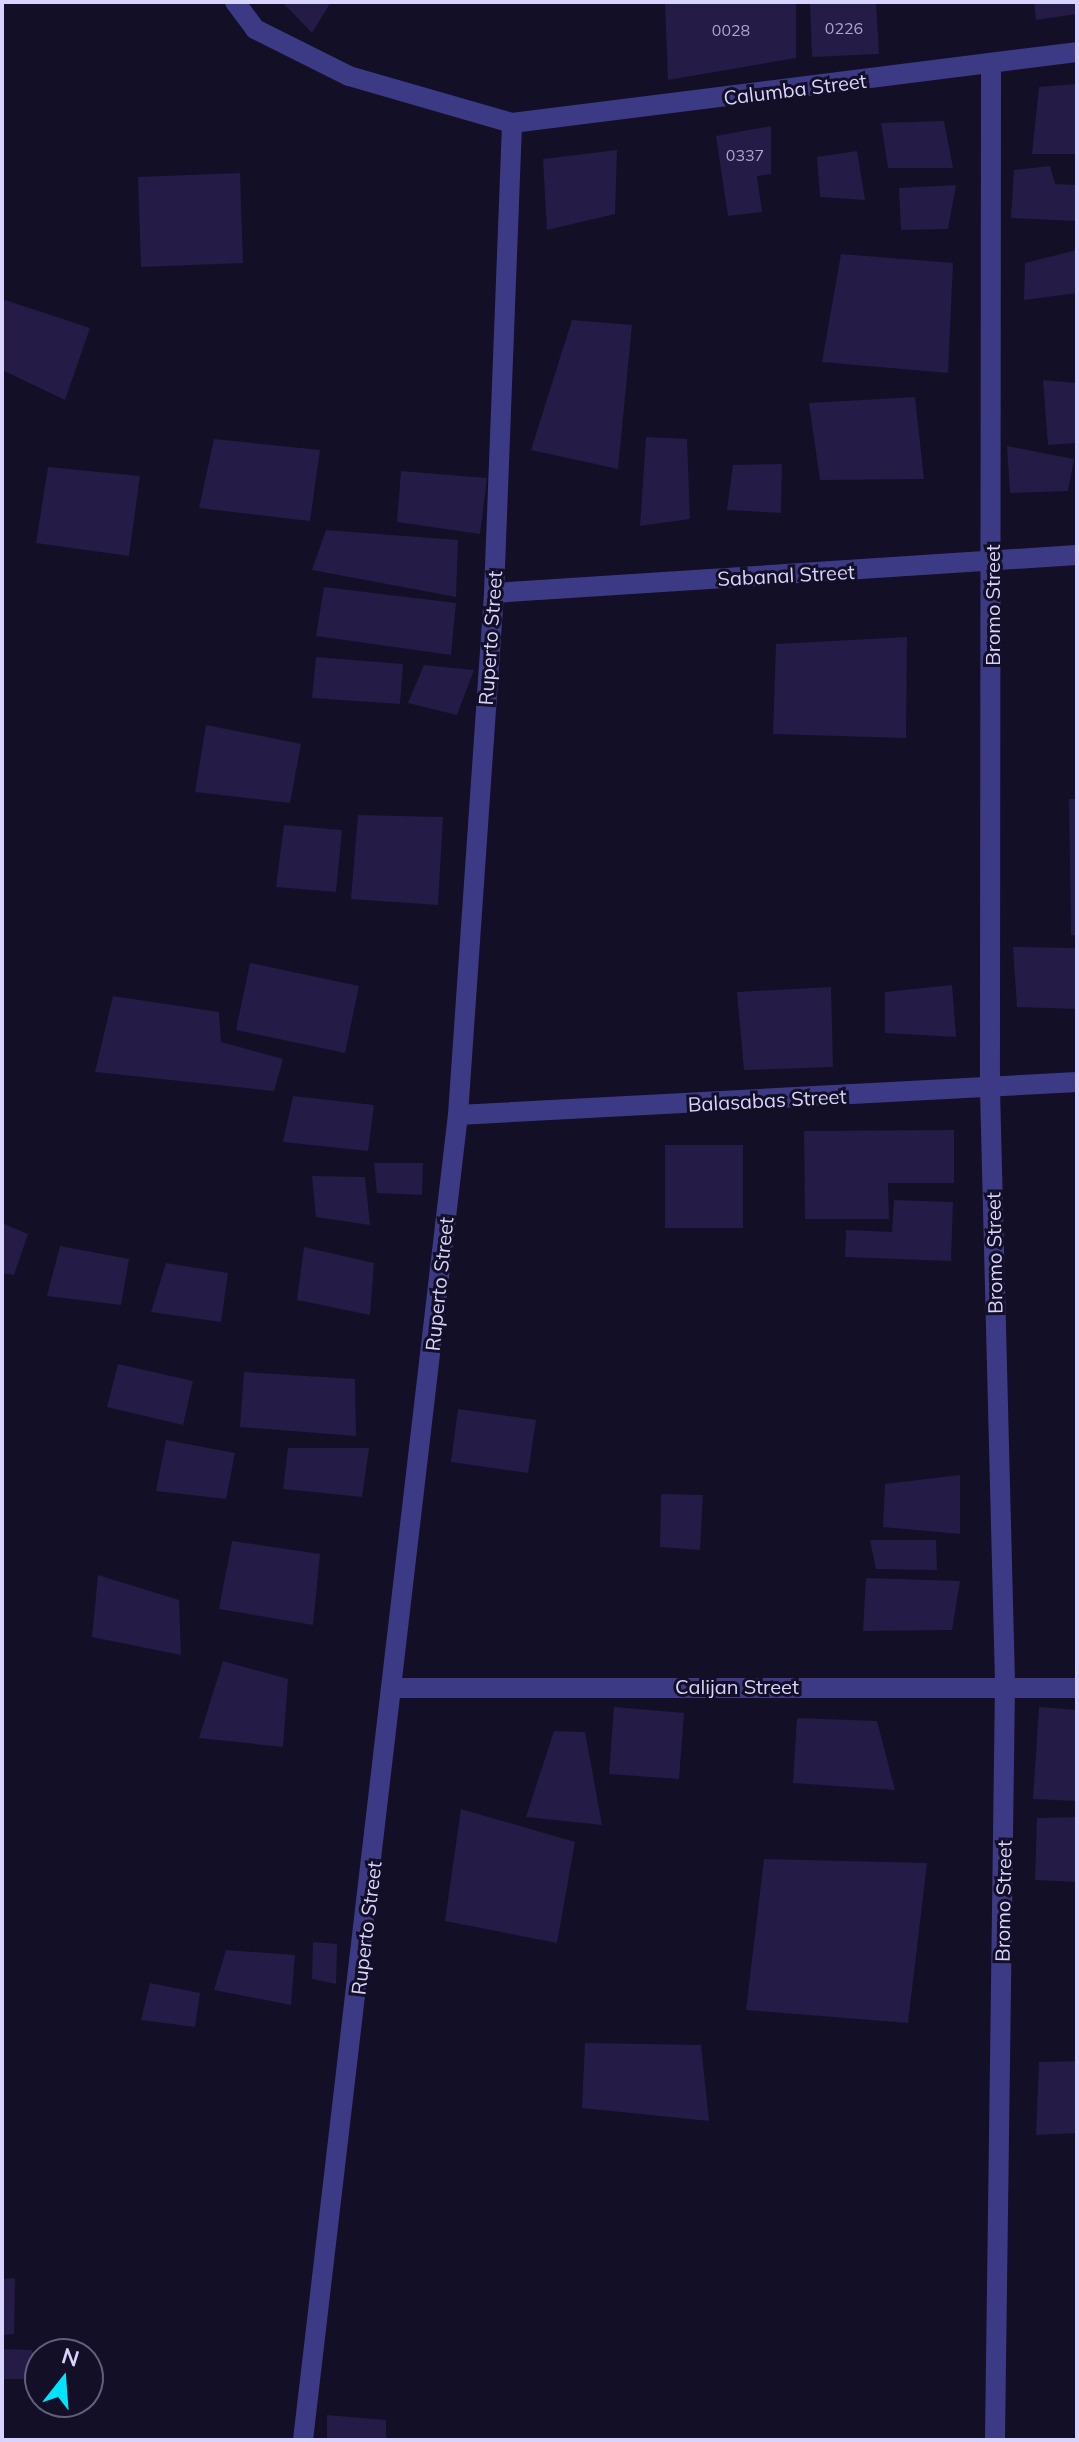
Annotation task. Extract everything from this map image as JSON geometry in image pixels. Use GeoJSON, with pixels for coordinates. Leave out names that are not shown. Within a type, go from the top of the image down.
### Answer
{"type":"FeatureCollection","features":[{"type":"Feature","properties":{"kind":"street"},"geometry":{"type":"LineString","coordinates":[[235,2],[255,29],[349,76],[512,123]]}},
{"type":"Feature","properties":{"kind":"street","name":"Calumba Street"},"geometry":{"type":"LineString","coordinates":[[512,123],[991,66],[1077,52]]}},
{"type":"Feature","properties":{"kind":"street","name":"Bromo Street"},"geometry":{"type":"LineString","coordinates":[[991,66],[993,563],[990,1090],[1005,1684],[995,2440]]}},
{"type":"Feature","properties":{"kind":"street","name":"Ruperto Street"},"geometry":{"type":"LineString","coordinates":[[303,2440],[396,1688],[458,1115],[494,593],[512,123]]}},
{"type":"Feature","properties":{"kind":"street","name":"Sabanal Street"},"geometry":{"type":"LineString","coordinates":[[494,593],[993,563],[1077,555]]}},
{"type":"Feature","properties":{"kind":"street","name":"Balasabas Street"},"geometry":{"type":"LineString","coordinates":[[458,1115],[990,1090],[1077,1082]]}},
{"type":"Feature","properties":{"kind":"street","name":"Calijan Street"},"geometry":{"type":"LineString","coordinates":[[396,1688],[1005,1684],[1077,1688]]}},
{"type":"Feature","properties":{"kind":"building"},"geometry":{"type":"Polygon","coordinates":[[[282,2],[331,2],[312,33],[282,2]]]}},
{"type":"Feature","properties":{"kind":"building"},"geometry":{"type":"Polygon","coordinates":[[[665,2],[796,2],[796,58],[668,80],[665,2]]]}},
{"type":"Feature","properties":{"kind":"building"},"geometry":{"type":"Polygon","coordinates":[[[810,2],[876,2],[879,54],[812,57],[810,2]]]}},
{"type":"Feature","properties":{"kind":"building"},"geometry":{"type":"Polygon","coordinates":[[[1034,2],[1077,2],[1077,14],[1036,20],[1034,2]]]}},
{"type":"Feature","properties":{"kind":"building"},"geometry":{"type":"Polygon","coordinates":[[[1077,84],[1077,154],[1032,154],[1039,87],[1077,84]]]}},
{"type":"Feature","properties":{"kind":"building"},"geometry":{"type":"Polygon","coordinates":[[[944,121],[953,168],[888,168],[881,123],[944,121]]]}},
{"type":"Feature","properties":{"kind":"building"},"geometry":{"type":"Polygon","coordinates":[[[771,126],[771,174],[757,176],[762,212],[728,216],[716,136],[771,126]]]}},
{"type":"Feature","properties":{"kind":"building"},"geometry":{"type":"Polygon","coordinates":[[[617,150],[615,214],[547,230],[543,159],[617,150]]]}},
{"type":"Feature","properties":{"kind":"building"},"geometry":{"type":"Polygon","coordinates":[[[857,151],[865,200],[820,197],[817,157],[857,151]]]}},
{"type":"Feature","properties":{"kind":"building"},"geometry":{"type":"Polygon","coordinates":[[[1050,166],[1055,184],[1077,185],[1077,221],[1011,218],[1014,170],[1050,166]]]}},
{"type":"Feature","properties":{"kind":"building"},"geometry":{"type":"Polygon","coordinates":[[[240,173],[243,263],[141,267],[138,177],[240,173]]]}},
{"type":"Feature","properties":{"kind":"building"},"geometry":{"type":"Polygon","coordinates":[[[956,185],[948,229],[901,230],[899,188],[956,185]]]}},
{"type":"Feature","properties":{"kind":"building"},"geometry":{"type":"Polygon","coordinates":[[[1077,250],[1077,293],[1024,300],[1025,263],[1077,250]]]}},
{"type":"Feature","properties":{"kind":"building"},"geometry":{"type":"Polygon","coordinates":[[[841,254],[953,263],[948,373],[822,362],[841,254]]]}},
{"type":"Feature","properties":{"kind":"building"},"geometry":{"type":"Polygon","coordinates":[[[2,299],[90,328],[65,400],[2,370],[2,299]]]}},
{"type":"Feature","properties":{"kind":"building"},"geometry":{"type":"Polygon","coordinates":[[[572,320],[632,325],[618,469],[531,450],[572,320]]]}},
{"type":"Feature","properties":{"kind":"building"},"geometry":{"type":"Polygon","coordinates":[[[1043,380],[1077,383],[1077,443],[1048,445],[1043,380]]]}},
{"type":"Feature","properties":{"kind":"building"},"geometry":{"type":"Polygon","coordinates":[[[915,397],[924,479],[820,480],[809,403],[915,397]]]}},
{"type":"Feature","properties":{"kind":"building"},"geometry":{"type":"Polygon","coordinates":[[[646,437],[687,439],[690,519],[640,526],[646,437]]]}},
{"type":"Feature","properties":{"kind":"building"},"geometry":{"type":"Polygon","coordinates":[[[214,439],[320,450],[310,521],[199,508],[214,439]]]}},
{"type":"Feature","properties":{"kind":"building"},"geometry":{"type":"Polygon","coordinates":[[[1007,446],[1074,459],[1068,491],[1010,493],[1007,446]]]}},
{"type":"Feature","properties":{"kind":"building"},"geometry":{"type":"Polygon","coordinates":[[[782,464],[781,513],[727,510],[733,465],[782,464]]]}},
{"type":"Feature","properties":{"kind":"building"},"geometry":{"type":"Polygon","coordinates":[[[48,467],[140,476],[129,556],[36,543],[48,467]]]}},
{"type":"Feature","properties":{"kind":"building"},"geometry":{"type":"Polygon","coordinates":[[[401,471],[487,478],[480,534],[397,522],[401,471]]]}},
{"type":"Feature","properties":{"kind":"building"},"geometry":{"type":"Polygon","coordinates":[[[326,530],[458,540],[456,597],[312,570],[326,530]]]}},
{"type":"Feature","properties":{"kind":"building"},"geometry":{"type":"Polygon","coordinates":[[[324,587],[456,603],[451,655],[316,636],[324,587]]]}},
{"type":"Feature","properties":{"kind":"building"},"geometry":{"type":"Polygon","coordinates":[[[907,637],[906,738],[773,734],[776,644],[907,637]]]}},
{"type":"Feature","properties":{"kind":"building"},"geometry":{"type":"Polygon","coordinates":[[[316,657],[403,664],[400,704],[312,698],[316,657]]]}},
{"type":"Feature","properties":{"kind":"building"},"geometry":{"type":"Polygon","coordinates":[[[424,665],[474,670],[457,715],[408,703],[424,665]]]}},
{"type":"Feature","properties":{"kind":"building"},"geometry":{"type":"Polygon","coordinates":[[[206,725],[301,744],[290,803],[195,792],[206,725]]]}},
{"type":"Feature","properties":{"kind":"building"},"geometry":{"type":"Polygon","coordinates":[[[1069,799],[1077,799],[1077,935],[1071,935],[1069,799]]]}},
{"type":"Feature","properties":{"kind":"building"},"geometry":{"type":"Polygon","coordinates":[[[358,815],[443,817],[438,905],[351,899],[358,815]]]}},
{"type":"Feature","properties":{"kind":"building"},"geometry":{"type":"Polygon","coordinates":[[[284,825],[342,830],[336,892],[276,887],[284,825]]]}},
{"type":"Feature","properties":{"kind":"building"},"geometry":{"type":"Polygon","coordinates":[[[1013,947],[1077,948],[1077,1009],[1017,1007],[1013,947]]]}},
{"type":"Feature","properties":{"kind":"building"},"geometry":{"type":"Polygon","coordinates":[[[250,963],[359,986],[345,1053],[236,1030],[250,963]]]}},
{"type":"Feature","properties":{"kind":"building"},"geometry":{"type":"Polygon","coordinates":[[[952,985],[956,1037],[885,1033],[885,992],[952,985]]]}},
{"type":"Feature","properties":{"kind":"building"},"geometry":{"type":"Polygon","coordinates":[[[831,987],[833,1067],[744,1070],[737,992],[831,987]]]}},
{"type":"Feature","properties":{"kind":"building"},"geometry":{"type":"Polygon","coordinates":[[[113,996],[219,1012],[221,1042],[283,1059],[274,1091],[95,1072],[113,996]]]}},
{"type":"Feature","properties":{"kind":"building"},"geometry":{"type":"Polygon","coordinates":[[[293,1096],[374,1105],[368,1151],[283,1142],[293,1096]]]}},
{"type":"Feature","properties":{"kind":"building"},"geometry":{"type":"Polygon","coordinates":[[[954,1130],[954,1183],[888,1183],[889,1219],[805,1219],[804,1131],[954,1130]]]}},
{"type":"Feature","properties":{"kind":"building"},"geometry":{"type":"Polygon","coordinates":[[[665,1145],[743,1145],[743,1228],[665,1228],[665,1145]]]}},
{"type":"Feature","properties":{"kind":"building"},"geometry":{"type":"Polygon","coordinates":[[[374,1163],[423,1163],[422,1195],[377,1193],[374,1163]]]}},
{"type":"Feature","properties":{"kind":"building"},"geometry":{"type":"Polygon","coordinates":[[[312,1176],[365,1177],[370,1225],[316,1217],[312,1176]]]}},
{"type":"Feature","properties":{"kind":"building"},"geometry":{"type":"Polygon","coordinates":[[[894,1200],[953,1202],[951,1261],[845,1257],[846,1230],[892,1232],[894,1200]]]}},
{"type":"Feature","properties":{"kind":"building"},"geometry":{"type":"Polygon","coordinates":[[[2,1223],[28,1234],[14,1275],[2,1273],[2,1223]]]}},
{"type":"Feature","properties":{"kind":"building"},"geometry":{"type":"Polygon","coordinates":[[[60,1246],[129,1259],[121,1305],[47,1296],[60,1246]]]}},
{"type":"Feature","properties":{"kind":"building"},"geometry":{"type":"Polygon","coordinates":[[[304,1247],[374,1263],[370,1315],[297,1300],[304,1247]]]}},
{"type":"Feature","properties":{"kind":"building"},"geometry":{"type":"Polygon","coordinates":[[[166,1263],[228,1273],[221,1322],[151,1312],[166,1263]]]}},
{"type":"Feature","properties":{"kind":"building"},"geometry":{"type":"Polygon","coordinates":[[[118,1364],[193,1381],[183,1425],[107,1407],[118,1364]]]}},
{"type":"Feature","properties":{"kind":"building"},"geometry":{"type":"Polygon","coordinates":[[[244,1372],[355,1379],[356,1436],[240,1427],[244,1372]]]}},
{"type":"Feature","properties":{"kind":"building"},"geometry":{"type":"Polygon","coordinates":[[[458,1409],[536,1420],[528,1473],[451,1462],[458,1409]]]}},
{"type":"Feature","properties":{"kind":"building"},"geometry":{"type":"Polygon","coordinates":[[[166,1440],[235,1453],[226,1499],[156,1491],[166,1440]]]}},
{"type":"Feature","properties":{"kind":"building"},"geometry":{"type":"Polygon","coordinates":[[[288,1448],[369,1448],[362,1497],[283,1489],[288,1448]]]}},
{"type":"Feature","properties":{"kind":"building"},"geometry":{"type":"Polygon","coordinates":[[[960,1475],[960,1534],[883,1527],[885,1484],[960,1475]]]}},
{"type":"Feature","properties":{"kind":"building"},"geometry":{"type":"Polygon","coordinates":[[[661,1494],[703,1495],[700,1550],[660,1547],[661,1494]]]}},
{"type":"Feature","properties":{"kind":"building"},"geometry":{"type":"Polygon","coordinates":[[[870,1540],[936,1540],[937,1570],[876,1569],[870,1540]]]}},
{"type":"Feature","properties":{"kind":"building"},"geometry":{"type":"Polygon","coordinates":[[[232,1541],[320,1554],[313,1625],[219,1609],[232,1541]]]}},
{"type":"Feature","properties":{"kind":"building"},"geometry":{"type":"Polygon","coordinates":[[[98,1575],[179,1600],[181,1655],[92,1637],[98,1575]]]}},
{"type":"Feature","properties":{"kind":"building"},"geometry":{"type":"Polygon","coordinates":[[[866,1578],[960,1581],[952,1630],[863,1631],[866,1578]]]}},
{"type":"Feature","properties":{"kind":"building"},"geometry":{"type":"Polygon","coordinates":[[[223,1661],[288,1679],[283,1747],[199,1738],[223,1661]]]}},
{"type":"Feature","properties":{"kind":"building"},"geometry":{"type":"Polygon","coordinates":[[[614,1707],[684,1713],[679,1779],[609,1774],[614,1707]]]}},
{"type":"Feature","properties":{"kind":"building"},"geometry":{"type":"Polygon","coordinates":[[[1039,1707],[1077,1710],[1077,1801],[1033,1799],[1039,1707]]]}},
{"type":"Feature","properties":{"kind":"building"},"geometry":{"type":"Polygon","coordinates":[[[797,1718],[877,1721],[895,1790],[793,1783],[797,1718]]]}},
{"type":"Feature","properties":{"kind":"building"},"geometry":{"type":"Polygon","coordinates":[[[554,1731],[585,1732],[602,1825],[526,1817],[554,1731]]]}},
{"type":"Feature","properties":{"kind":"building"},"geometry":{"type":"Polygon","coordinates":[[[461,1809],[575,1842],[557,1943],[445,1921],[461,1809]]]}},
{"type":"Feature","properties":{"kind":"building"},"geometry":{"type":"Polygon","coordinates":[[[1077,1817],[1077,1882],[1035,1880],[1037,1818],[1077,1817]]]}},
{"type":"Feature","properties":{"kind":"building"},"geometry":{"type":"Polygon","coordinates":[[[764,1859],[927,1863],[908,2023],[746,2010],[764,1859]]]}},
{"type":"Feature","properties":{"kind":"building"},"geometry":{"type":"Polygon","coordinates":[[[313,1942],[337,1944],[336,1984],[312,1979],[313,1942]]]}},
{"type":"Feature","properties":{"kind":"building"},"geometry":{"type":"Polygon","coordinates":[[[226,1950],[295,1955],[291,2005],[214,1990],[226,1950]]]}},
{"type":"Feature","properties":{"kind":"building"},"geometry":{"type":"Polygon","coordinates":[[[150,1983],[200,1993],[195,2027],[141,2020],[150,1983]]]}},
{"type":"Feature","properties":{"kind":"building"},"geometry":{"type":"Polygon","coordinates":[[[585,2043],[701,2045],[709,2121],[582,2108],[585,2043]]]}},
{"type":"Feature","properties":{"kind":"building"},"geometry":{"type":"Polygon","coordinates":[[[1077,2061],[1077,2133],[1036,2135],[1039,2062],[1077,2061]]]}},
{"type":"Feature","properties":{"kind":"building"},"geometry":{"type":"Polygon","coordinates":[[[15,2278],[14,2334],[2,2335],[2,2279],[15,2278]]]}},
{"type":"Feature","properties":{"kind":"building"},"geometry":{"type":"Polygon","coordinates":[[[2,2349],[24,2350],[24,2379],[2,2379],[2,2349]]]}},
{"type":"Feature","properties":{"kind":"building"},"geometry":{"type":"Polygon","coordinates":[[[327,2415],[386,2420],[386,2440],[327,2440],[327,2415]]]}}]}
